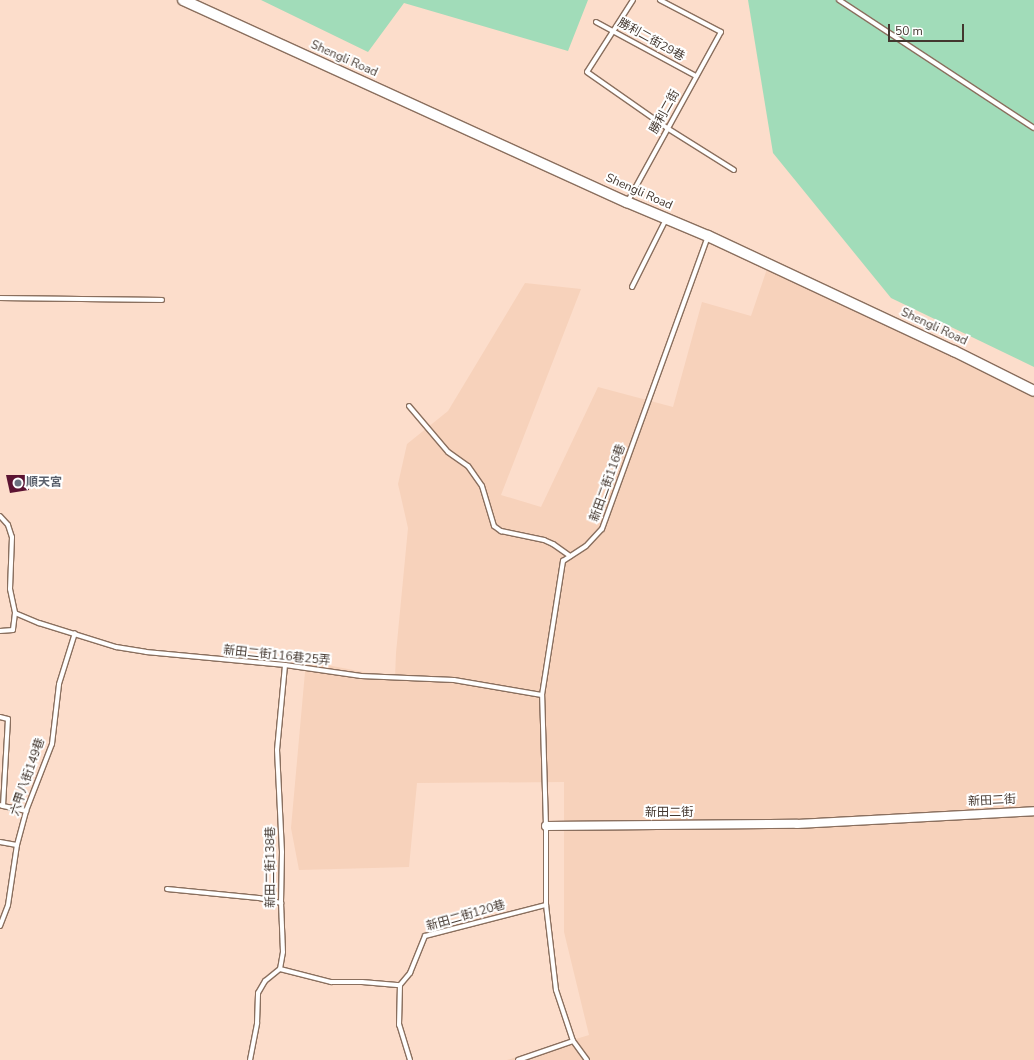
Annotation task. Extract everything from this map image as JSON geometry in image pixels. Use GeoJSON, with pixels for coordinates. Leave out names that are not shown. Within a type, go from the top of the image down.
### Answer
{"type":"FeatureCollection","features":[{"type":"Feature","properties":{"kind":"street","name":"Shengli Road"},"geometry":{"type":"LineString","coordinates":[[183,0],[628,202],[708,236],[954,350],[1034,391]]}},
{"type":"Feature","properties":{"kind":"street","name":"新田二街"},"geometry":{"type":"LineString","coordinates":[[546,826],[797,824],[1034,811]]}},
{"type":"Feature","properties":{"kind":"lane"},"geometry":{"type":"LineString","coordinates":[[633,0],[587,72],[667,128],[734,170]]}},
{"type":"Feature","properties":{"kind":"lane","name":"勝利二街"},"geometry":{"type":"LineString","coordinates":[[628,202],[667,128],[721,32],[660,0]]}},
{"type":"Feature","properties":{"kind":"lane"},"geometry":{"type":"LineString","coordinates":[[838,0],[1034,128]]}},
{"type":"Feature","properties":{"kind":"lane","name":"勝利二街29巷"},"geometry":{"type":"LineString","coordinates":[[596,22],[696,76]]}},
{"type":"Feature","properties":{"kind":"lane"},"geometry":{"type":"LineString","coordinates":[[632,287],[666,218]]}},
{"type":"Feature","properties":{"kind":"lane","name":"新田二街116巷"},"geometry":{"type":"LineString","coordinates":[[546,826],[542,695],[563,561],[586,546],[602,529],[708,236]]}},
{"type":"Feature","properties":{"kind":"lane"},"geometry":{"type":"LineString","coordinates":[[0,298],[162,300]]}},
{"type":"Feature","properties":{"kind":"lane"},"geometry":{"type":"LineString","coordinates":[[409,406],[448,452],[468,466],[482,486],[494,526],[501,531],[544,540],[553,544],[570,556]]}},
{"type":"Feature","properties":{"kind":"lane"},"geometry":{"type":"LineString","coordinates":[[0,516],[8,525],[12,537],[10,589],[15,613],[13,630],[0,631]]}},
{"type":"Feature","properties":{"kind":"lane","name":"新田二街116巷25弄"},"geometry":{"type":"LineString","coordinates":[[15,613],[39,623],[116,647],[146,652],[285,666],[361,676],[454,680],[542,695]]}},
{"type":"Feature","properties":{"kind":"lane","name":"六甲八街149巷"},"geometry":{"type":"LineString","coordinates":[[0,926],[8,906],[17,845],[26,812],[52,744],[59,684],[75,634]]}},
{"type":"Feature","properties":{"kind":"lane","name":"新田二街138巷"},"geometry":{"type":"LineString","coordinates":[[280,969],[283,952],[281,904],[282,852],[277,750],[285,666]]}},
{"type":"Feature","properties":{"kind":"lane"},"geometry":{"type":"LineString","coordinates":[[0,717],[8,719],[1,805],[26,812]]}},
{"type":"Feature","properties":{"kind":"lane"},"geometry":{"type":"LineString","coordinates":[[546,826],[546,905],[556,990],[572,1041],[587,1060]]}},
{"type":"Feature","properties":{"kind":"lane"},"geometry":{"type":"LineString","coordinates":[[0,842],[17,845]]}},
{"type":"Feature","properties":{"kind":"lane"},"geometry":{"type":"LineString","coordinates":[[167,889],[259,898],[281,904]]}},
{"type":"Feature","properties":{"kind":"lane","name":"新田二街120巷"},"geometry":{"type":"LineString","coordinates":[[400,985],[410,973],[425,936],[546,905]]}},
{"type":"Feature","properties":{"kind":"lane"},"geometry":{"type":"LineString","coordinates":[[250,1060],[257,1023],[258,993],[265,981],[280,969],[331,982],[362,982],[400,985],[399,1025],[410,1060]]}},
{"type":"Feature","properties":{"kind":"lane"},"geometry":{"type":"LineString","coordinates":[[518,1060],[572,1041]]}},
{"type":"Feature","properties":{"kind":"shaded area"},"geometry":{"type":"Polygon","coordinates":[[[770,260],[891,316],[1034,387],[1034,1060],[507,1060],[589,1035],[564,932],[564,782],[417,783],[409,867],[299,870],[291,828],[306,661],[395,678],[408,528],[398,484],[407,444],[448,411],[525,283],[581,289],[501,495],[541,507],[598,387],[673,407],[702,302],[751,316],[770,260]]]}},
{"type":"Feature","properties":{"kind":"green space"},"geometry":{"type":"Polygon","coordinates":[[[261,0],[588,0],[568,51],[404,3],[368,52],[261,0]]]}},
{"type":"Feature","properties":{"kind":"green space"},"geometry":{"type":"Polygon","coordinates":[[[748,0],[1034,0],[1034,367],[891,298],[773,153],[748,0]]]}},
{"type":"Feature","properties":{"kind":"building","name":"順天宮"},"geometry":{"type":"Polygon","coordinates":[[[6,475],[26,475],[29,490],[10,493],[6,475]]]}},
{"type":"Feature","properties":{"kind":"place","name":"順天宮"},"geometry":{"type":"Point","coordinates":[18,483]}}]}
